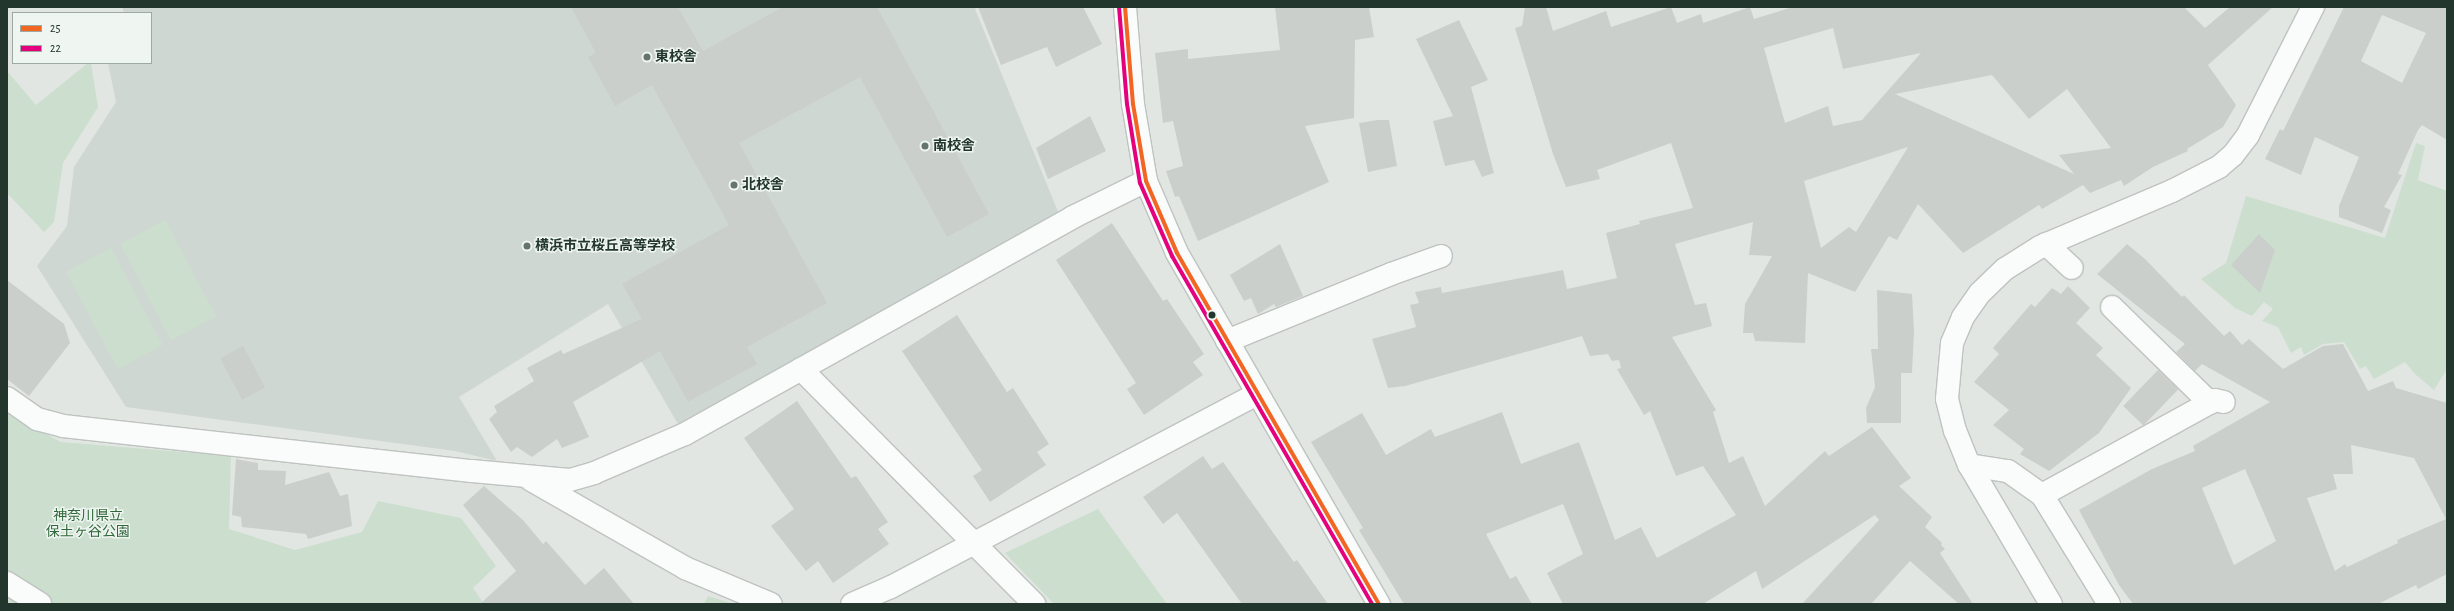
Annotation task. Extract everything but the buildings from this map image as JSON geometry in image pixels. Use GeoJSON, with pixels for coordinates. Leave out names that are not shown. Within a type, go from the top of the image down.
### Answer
{"type":"FeatureCollection","features":[{"type":"Feature","properties":{"kind":"street"},"geometry":{"type":"LineString","coordinates":[[1125,7],[1133,104],[1146,181],[1177,253],[1379,604]]}},
{"type":"Feature","properties":{"kind":"street"},"geometry":{"type":"LineString","coordinates":[[2051,604],[1969,465],[1955,431],[1947,399],[1952,343],[1963,317],[1980,293],[2006,269],[2046,244],[2172,191],[2219,168],[2233,155],[2248,135],[2313,7]]}},
{"type":"Feature","properties":{"kind":"street"},"geometry":{"type":"LineString","coordinates":[[7,398],[37,419],[63,426],[570,480],[594,473],[685,434],[1073,217],[1146,181]]}},
{"type":"Feature","properties":{"kind":"street"},"geometry":{"type":"LineString","coordinates":[[2046,244],[2072,268]]}},
{"type":"Feature","properties":{"kind":"street"},"geometry":{"type":"LineString","coordinates":[[1227,341],[1442,256]]}},
{"type":"Feature","properties":{"kind":"street"},"geometry":{"type":"LineString","coordinates":[[2042,495],[2217,402],[2112,307]]}},
{"type":"Feature","properties":{"kind":"street"},"geometry":{"type":"LineString","coordinates":[[801,369],[1034,604]]}},
{"type":"Feature","properties":{"kind":"street"},"geometry":{"type":"LineString","coordinates":[[852,604],[891,588],[1257,394]]}},
{"type":"Feature","properties":{"kind":"street"},"geometry":{"type":"LineString","coordinates":[[1969,465],[2008,471],[2042,495],[2109,604]]}},
{"type":"Feature","properties":{"kind":"street"},"geometry":{"type":"LineString","coordinates":[[525,476],[685,568],[771,604]]}},
{"type":"Feature","properties":{"kind":"street"},"geometry":{"type":"LineString","coordinates":[[7,583],[40,604]]}},
{"type":"Feature","properties":{"kind":"shaded area","name":"横浜市立桜丘高等学校"},"geometry":{"type":"Polygon","coordinates":[[[122,7],[979,7],[975,9],[1059,214],[678,424],[608,304],[459,397],[497,461],[455,451],[126,407],[37,266],[67,226],[74,167],[116,102],[108,64],[152,64],[152,12],[124,12],[122,7]]]}},
{"type":"Feature","properties":{"kind":"green space"},"geometry":{"type":"Polygon","coordinates":[[[87,64],[91,64],[98,107],[63,163],[54,222],[44,232],[7,193],[7,71],[36,105],[87,64]]]}},
{"type":"Feature","properties":{"kind":"green space"},"geometry":{"type":"Polygon","coordinates":[[[2416,143],[2425,146],[2418,180],[2447,191],[2447,369],[2434,390],[2415,374],[2405,362],[2374,379],[2366,366],[2360,369],[2344,342],[2323,344],[2304,355],[2301,347],[2291,353],[2278,327],[2262,321],[2273,309],[2264,302],[2252,316],[2235,308],[2201,279],[2226,263],[2246,196],[2385,238],[2416,143]]]}},
{"type":"Feature","properties":{"kind":"green space"},"geometry":{"type":"Polygon","coordinates":[[[165,220],[216,316],[171,340],[120,244],[165,220]]]}},
{"type":"Feature","properties":{"kind":"green space"},"geometry":{"type":"Polygon","coordinates":[[[111,248],[163,345],[118,369],[66,272],[111,248]]]}},
{"type":"Feature","properties":{"kind":"green space","name":"神奈川県立 保土ヶ谷公園"},"geometry":{"type":"Polygon","coordinates":[[[7,413],[61,442],[231,456],[229,529],[295,550],[362,532],[378,501],[461,518],[496,566],[473,588],[484,604],[7,604],[7,413]]]}},
{"type":"Feature","properties":{"kind":"green space"},"geometry":{"type":"Polygon","coordinates":[[[1098,509],[1167,604],[1054,604],[1005,553],[1098,509]]]}},
{"type":"Feature","properties":{"kind":"green space"},"geometry":{"type":"Polygon","coordinates":[[[708,596],[733,604],[704,604],[708,596]]]}},
{"type":"Feature","properties":{"kind":"transit line","name":"22"},"geometry":{"type":"LineString","coordinates":[[1119,7],[1127,104],[1140,183],[1172,256],[1372,604]]}},
{"type":"Feature","properties":{"kind":"transit line","name":"25"},"geometry":{"type":"LineString","coordinates":[[1125,7],[1133,104],[1146,181],[1177,253],[1379,604]]}},
{"type":"Feature","properties":{"kind":"place","name":"東校舎"},"geometry":{"type":"Point","coordinates":[647,57]}},
{"type":"Feature","properties":{"kind":"place","name":"南校舎"},"geometry":{"type":"Point","coordinates":[925,146]}},
{"type":"Feature","properties":{"kind":"place","name":"北校舎"},"geometry":{"type":"Point","coordinates":[734,185]}},
{"type":"Feature","properties":{"kind":"place","name":"横浜市立桜丘高等学校"},"geometry":{"type":"Point","coordinates":[527,246]}}]}
